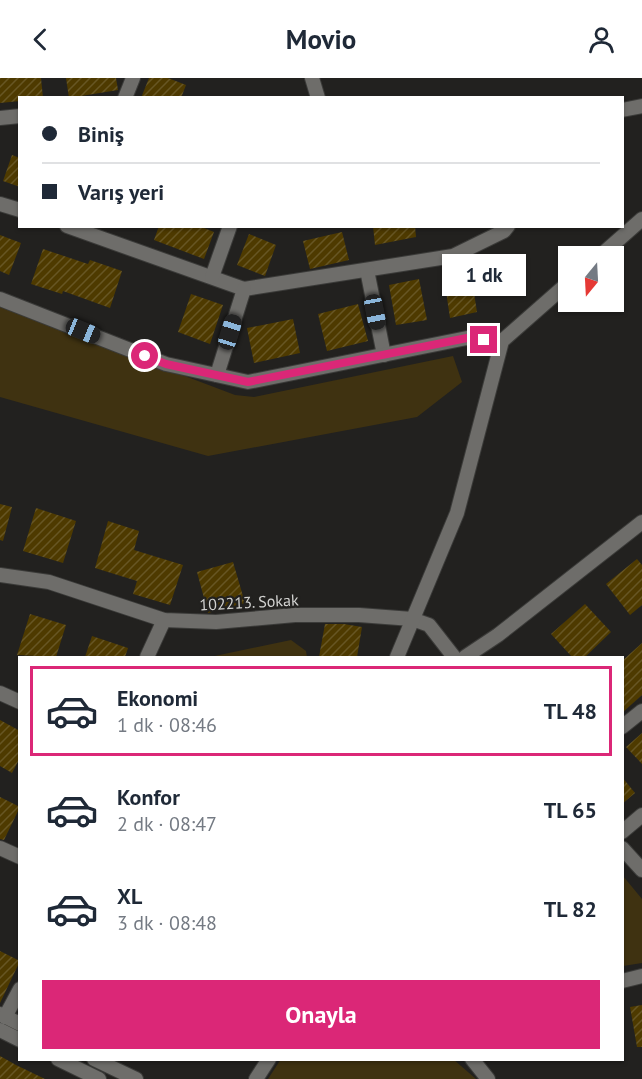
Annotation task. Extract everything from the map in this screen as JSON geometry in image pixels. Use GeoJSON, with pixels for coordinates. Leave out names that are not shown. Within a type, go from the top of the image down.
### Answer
{"type":"FeatureCollection","features":[{"type":"Feature","properties":{"kind":"street"},"geometry":{"type":"LineString","coordinates":[[126,96],[133,78]]}},
{"type":"Feature","properties":{"kind":"street"},"geometry":{"type":"LineString","coordinates":[[312,78],[317,96]]}},
{"type":"Feature","properties":{"kind":"street"},"geometry":{"type":"LineString","coordinates":[[624,110],[642,106]]}},
{"type":"Feature","properties":{"kind":"street"},"geometry":{"type":"LineString","coordinates":[[0,118],[18,116]]}},
{"type":"Feature","properties":{"kind":"street"},"geometry":{"type":"LineString","coordinates":[[0,204],[18,209]]}},
{"type":"Feature","properties":{"kind":"street"},"geometry":{"type":"LineString","coordinates":[[610,246],[633,222]]}},
{"type":"Feature","properties":{"kind":"street"},"geometry":{"type":"LineString","coordinates":[[72,228],[244,289],[453,256],[506,228]]}},
{"type":"Feature","properties":{"kind":"street"},"geometry":{"type":"LineString","coordinates":[[212,277],[229,228]]}},
{"type":"Feature","properties":{"kind":"street"},"geometry":{"type":"LineString","coordinates":[[367,270],[384,355]]}},
{"type":"Feature","properties":{"kind":"street"},"geometry":{"type":"LineString","coordinates":[[217,375],[244,289]]}},
{"type":"Feature","properties":{"kind":"street"},"geometry":{"type":"LineString","coordinates":[[397,656],[457,513],[502,341],[558,293]]}},
{"type":"Feature","properties":{"kind":"street"},"geometry":{"type":"LineString","coordinates":[[0,299],[166,364],[248,382],[467,338],[502,341]]}},
{"type":"Feature","properties":{"kind":"street"},"geometry":{"type":"LineString","coordinates":[[466,656],[498,635],[642,522]]}},
{"type":"Feature","properties":{"kind":"street","name":"102213. Sokak"},"geometry":{"type":"LineString","coordinates":[[0,575],[49,582],[164,620],[216,622],[295,615],[348,615],[412,619],[429,625],[453,656]]}},
{"type":"Feature","properties":{"kind":"street"},"geometry":{"type":"LineString","coordinates":[[147,656],[164,620]]}},
{"type":"Feature","properties":{"kind":"street"},"geometry":{"type":"LineString","coordinates":[[0,693],[18,701]]}},
{"type":"Feature","properties":{"kind":"street"},"geometry":{"type":"LineString","coordinates":[[624,725],[642,711]]}},
{"type":"Feature","properties":{"kind":"street"},"geometry":{"type":"LineString","coordinates":[[624,830],[642,815]]}},
{"type":"Feature","properties":{"kind":"street"},"geometry":{"type":"LineString","coordinates":[[0,848],[18,856]]}},
{"type":"Feature","properties":{"kind":"street"},"geometry":{"type":"LineString","coordinates":[[624,850],[642,870]]}},
{"type":"Feature","properties":{"kind":"street"},"geometry":{"type":"LineString","coordinates":[[624,980],[642,976]]}},
{"type":"Feature","properties":{"kind":"street"},"geometry":{"type":"LineString","coordinates":[[18,992],[2,1015],[18,1023]]}},
{"type":"Feature","properties":{"kind":"street"},"geometry":{"type":"LineString","coordinates":[[0,1030],[18,1039]]}},
{"type":"Feature","properties":{"kind":"street"},"geometry":{"type":"LineString","coordinates":[[61,1061],[81,1075],[99,1079]]}},
{"type":"Feature","properties":{"kind":"street"},"geometry":{"type":"LineString","coordinates":[[98,1061],[136,1079]]}},
{"type":"Feature","properties":{"kind":"street"},"geometry":{"type":"LineString","coordinates":[[256,1079],[268,1061]]}},
{"type":"Feature","properties":{"kind":"street"},"geometry":{"type":"LineString","coordinates":[[474,1061],[488,1079]]}},
{"type":"Feature","properties":{"kind":"shaded area"},"geometry":{"type":"Polygon","coordinates":[[[0,306],[235,395],[254,397],[453,356],[462,382],[417,417],[208,456],[0,397],[0,306]]]}},
{"type":"Feature","properties":{"kind":"shaded area"},"geometry":{"type":"Polygon","coordinates":[[[291,640],[306,651],[307,656],[215,656],[291,640]]]}},
{"type":"Feature","properties":{"kind":"shaded area"},"geometry":{"type":"Polygon","coordinates":[[[624,877],[642,899],[642,963],[624,966],[624,877]]]}},
{"type":"Feature","properties":{"kind":"shaded area"},"geometry":{"type":"Polygon","coordinates":[[[280,1061],[455,1061],[476,1079],[268,1079],[280,1061]]]}},
{"type":"Feature","properties":{"kind":"building"},"geometry":{"type":"Polygon","coordinates":[[[0,78],[41,78],[43,96],[18,96],[18,101],[0,103],[0,78]]]}},
{"type":"Feature","properties":{"kind":"building"},"geometry":{"type":"Polygon","coordinates":[[[66,78],[116,78],[118,90],[69,96],[66,78]]]}},
{"type":"Feature","properties":{"kind":"building"},"geometry":{"type":"Polygon","coordinates":[[[149,78],[168,78],[186,85],[182,96],[142,96],[149,78]]]}},
{"type":"Feature","properties":{"kind":"building"},"geometry":{"type":"Polygon","coordinates":[[[12,155],[18,157],[18,186],[3,181],[12,155]]]}},
{"type":"Feature","properties":{"kind":"building"},"geometry":{"type":"Polygon","coordinates":[[[158,228],[204,228],[214,232],[204,259],[154,240],[158,228]]]}},
{"type":"Feature","properties":{"kind":"building"},"geometry":{"type":"Polygon","coordinates":[[[373,228],[415,228],[416,237],[375,245],[373,228]]]}},
{"type":"Feature","properties":{"kind":"building"},"geometry":{"type":"Polygon","coordinates":[[[342,232],[349,260],[310,269],[303,241],[342,232]]]}},
{"type":"Feature","properties":{"kind":"building"},"geometry":{"type":"Polygon","coordinates":[[[249,234],[276,245],[265,276],[237,265],[249,234]]]}},
{"type":"Feature","properties":{"kind":"building"},"geometry":{"type":"Polygon","coordinates":[[[0,235],[21,243],[9,275],[0,271],[0,235]]]}},
{"type":"Feature","properties":{"kind":"building"},"geometry":{"type":"Polygon","coordinates":[[[43,249],[88,264],[90,260],[122,271],[110,308],[63,291],[62,294],[31,284],[43,249]]]}},
{"type":"Feature","properties":{"kind":"building"},"geometry":{"type":"Polygon","coordinates":[[[471,274],[477,312],[450,318],[444,278],[471,274]]]}},
{"type":"Feature","properties":{"kind":"building"},"geometry":{"type":"Polygon","coordinates":[[[419,279],[427,320],[396,325],[389,285],[419,279]]]}},
{"type":"Feature","properties":{"kind":"building"},"geometry":{"type":"Polygon","coordinates":[[[191,294],[223,305],[210,344],[178,332],[191,294]]]}},
{"type":"Feature","properties":{"kind":"building"},"geometry":{"type":"Polygon","coordinates":[[[358,304],[368,341],[327,351],[318,314],[358,304]]]}},
{"type":"Feature","properties":{"kind":"building"},"geometry":{"type":"Polygon","coordinates":[[[293,319],[300,353],[254,363],[247,328],[293,319]]]}},
{"type":"Feature","properties":{"kind":"building"},"geometry":{"type":"Polygon","coordinates":[[[0,504],[12,507],[3,541],[0,540],[0,504]]]}},
{"type":"Feature","properties":{"kind":"building"},"geometry":{"type":"Polygon","coordinates":[[[36,508],[76,521],[63,563],[23,551],[36,508]]]}},
{"type":"Feature","properties":{"kind":"building"},"geometry":{"type":"Polygon","coordinates":[[[108,521],[139,531],[134,550],[183,565],[170,605],[133,594],[137,581],[95,568],[108,521]]]}},
{"type":"Feature","properties":{"kind":"building"},"geometry":{"type":"Polygon","coordinates":[[[637,559],[642,565],[642,605],[630,615],[606,584],[637,559]]]}},
{"type":"Feature","properties":{"kind":"building"},"geometry":{"type":"Polygon","coordinates":[[[233,562],[245,603],[208,613],[197,572],[233,562]]]}},
{"type":"Feature","properties":{"kind":"building"},"geometry":{"type":"Polygon","coordinates":[[[585,604],[611,632],[586,656],[571,656],[551,634],[585,604]]]}},
{"type":"Feature","properties":{"kind":"building"},"geometry":{"type":"Polygon","coordinates":[[[30,614],[66,625],[56,656],[17,655],[30,614]]]}},
{"type":"Feature","properties":{"kind":"building"},"geometry":{"type":"Polygon","coordinates":[[[325,624],[362,627],[357,656],[319,656],[325,624]]]}},
{"type":"Feature","properties":{"kind":"building"},"geometry":{"type":"Polygon","coordinates":[[[92,636],[128,648],[125,656],[85,656],[92,636]]]}},
{"type":"Feature","properties":{"kind":"building"},"geometry":{"type":"Polygon","coordinates":[[[642,643],[642,695],[624,711],[624,659],[642,643]]]}},
{"type":"Feature","properties":{"kind":"building"},"geometry":{"type":"Polygon","coordinates":[[[0,720],[18,730],[18,762],[12,773],[0,766],[0,720]]]}},
{"type":"Feature","properties":{"kind":"building"},"geometry":{"type":"Polygon","coordinates":[[[642,733],[642,764],[626,747],[642,733]]]}},
{"type":"Feature","properties":{"kind":"building"},"geometry":{"type":"Polygon","coordinates":[[[624,779],[635,793],[624,802],[624,779]]]}},
{"type":"Feature","properties":{"kind":"building"},"geometry":{"type":"Polygon","coordinates":[[[0,797],[18,806],[18,811],[4,840],[0,839],[0,797]]]}},
{"type":"Feature","properties":{"kind":"building"},"geometry":{"type":"Polygon","coordinates":[[[0,951],[18,960],[18,965],[0,1003],[0,951]]]}},
{"type":"Feature","properties":{"kind":"building"},"geometry":{"type":"Polygon","coordinates":[[[642,1005],[642,1047],[637,1047],[630,1007],[642,1005]]]}},
{"type":"Feature","properties":{"kind":"building"},"geometry":{"type":"Polygon","coordinates":[[[0,1056],[16,1065],[45,1079],[0,1079],[0,1056]]]}},
{"type":"Feature","properties":{"kind":"route"},"geometry":{"type":"LineString","coordinates":[[145,356],[166,364],[248,382],[467,338],[484,340]]}}]}
